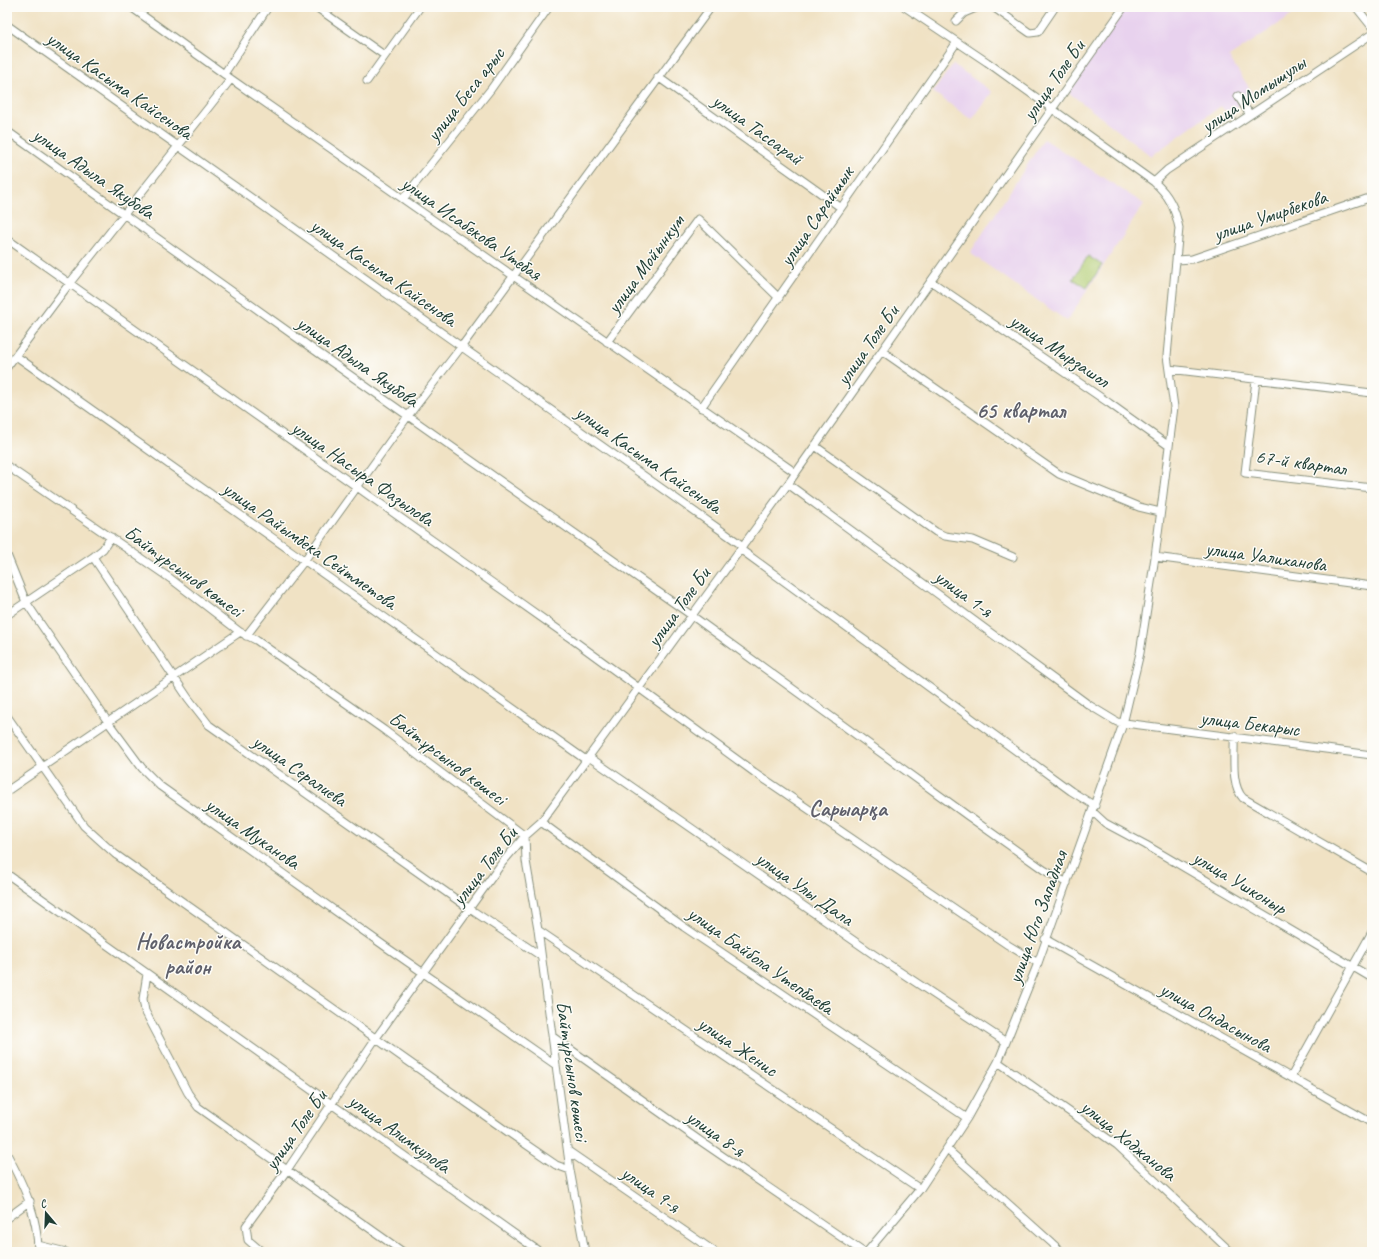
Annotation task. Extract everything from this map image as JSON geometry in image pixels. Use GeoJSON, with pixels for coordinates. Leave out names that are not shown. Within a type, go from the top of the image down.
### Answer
{"type":"FeatureCollection","features":[{"type":"Feature","properties":{"kind":"street","name":"улица Исабекова Утебая"},"geometry":{"type":"LineString","coordinates":[[131,7],[231,79],[796,473]]}},
{"type":"Feature","properties":{"kind":"street"},"geometry":{"type":"LineString","coordinates":[[224,74],[268,7]]}},
{"type":"Feature","properties":{"kind":"street"},"geometry":{"type":"LineString","coordinates":[[316,7],[384,55]]}},
{"type":"Feature","properties":{"kind":"street"},"geometry":{"type":"LineString","coordinates":[[367,81],[384,55],[420,7]]}},
{"type":"Feature","properties":{"kind":"street","name":"улица Беса арыс"},"geometry":{"type":"LineString","coordinates":[[403,199],[490,89],[549,7]]}},
{"type":"Feature","properties":{"kind":"street"},"geometry":{"type":"LineString","coordinates":[[7,791],[174,677],[243,634],[304,561],[408,416],[462,346],[512,275],[711,7]]}},
{"type":"Feature","properties":{"kind":"street","name":"улица Юго Западная"},"geometry":{"type":"LineString","coordinates":[[871,1251],[920,1189],[947,1149],[967,1118],[998,1062],[1038,963],[1045,939],[1067,883],[1124,724],[1140,653],[1155,557],[1174,407],[1167,341],[1177,260],[1179,228],[1177,216],[1169,198],[1154,182],[957,42],[905,7]]}},
{"type":"Feature","properties":{"kind":"street"},"geometry":{"type":"LineString","coordinates":[[956,21],[964,13],[978,7]]}},
{"type":"Feature","properties":{"kind":"street"},"geometry":{"type":"LineString","coordinates":[[993,7],[1030,34],[1034,34],[1038,32],[1055,7]]}},
{"type":"Feature","properties":{"kind":"street","name":"улица Толе Би"},"geometry":{"type":"LineString","coordinates":[[262,1252],[248,1240],[246,1226],[287,1170],[376,1038],[502,863],[525,836],[541,822],[588,759],[691,615],[796,473],[932,282],[1124,7]]}},
{"type":"Feature","properties":{"kind":"street"},"geometry":{"type":"LineString","coordinates":[[1356,7],[1372,27]]}},
{"type":"Feature","properties":{"kind":"street","name":"улица Касыма Кайсенова"},"geometry":{"type":"LineString","coordinates":[[7,25],[462,346],[742,547],[1094,809]]}},
{"type":"Feature","properties":{"kind":"street","name":"улица Момышулы"},"geometry":{"type":"LineString","coordinates":[[1154,182],[1168,170],[1372,34]]}},
{"type":"Feature","properties":{"kind":"street","name":"улица Сарайшык"},"geometry":{"type":"LineString","coordinates":[[701,408],[779,298],[840,207],[957,42]]}},
{"type":"Feature","properties":{"kind":"street","name":"улица Тассарай"},"geometry":{"type":"LineString","coordinates":[[658,77],[840,207]]}},
{"type":"Feature","properties":{"kind":"street"},"geometry":{"type":"LineString","coordinates":[[7,367],[69,284],[231,79]]}},
{"type":"Feature","properties":{"kind":"street"},"geometry":{"type":"LineString","coordinates":[[1238,96],[1250,115]]}},
{"type":"Feature","properties":{"kind":"street","name":"улица Адыла Якубова"},"geometry":{"type":"LineString","coordinates":[[7,131],[691,615],[1044,870],[1067,883]]}},
{"type":"Feature","properties":{"kind":"street","name":"улица Умирбекова"},"geometry":{"type":"LineString","coordinates":[[1177,260],[1192,259],[1372,197]]}},
{"type":"Feature","properties":{"kind":"street","name":"улица Мойынкум"},"geometry":{"type":"LineString","coordinates":[[607,342],[698,219],[779,298]]}},
{"type":"Feature","properties":{"kind":"street","name":"улица Насыра Фазылова"},"geometry":{"type":"LineString","coordinates":[[7,239],[639,688],[754,772],[836,826],[1008,945],[1038,963]]}},
{"type":"Feature","properties":{"kind":"street","name":"улица Мырзашол"},"geometry":{"type":"LineString","coordinates":[[932,282],[1110,403],[1169,446]]}},
{"type":"Feature","properties":{"kind":"street"},"geometry":{"type":"LineString","coordinates":[[882,351],[1059,474],[1139,507],[1160,512]]}},
{"type":"Feature","properties":{"kind":"street","name":"улица Райымбека Сейтметова"},"geometry":{"type":"LineString","coordinates":[[16,356],[304,561],[588,759]]}},
{"type":"Feature","properties":{"kind":"street"},"geometry":{"type":"LineString","coordinates":[[1169,369],[1372,393]]}},
{"type":"Feature","properties":{"kind":"street","name":"67-й квартал"},"geometry":{"type":"LineString","coordinates":[[1256,380],[1245,473],[1372,488]]}},
{"type":"Feature","properties":{"kind":"street","name":"улица 1-я"},"geometry":{"type":"LineString","coordinates":[[815,446],[936,532],[945,536],[973,540],[1014,557]]}},
{"type":"Feature","properties":{"kind":"street","name":"Байтұрсынов көшесі"},"geometry":{"type":"LineString","coordinates":[[7,466],[80,518],[111,537],[171,579],[243,634],[256,640],[384,730],[525,836],[526,861],[538,930],[570,1170],[585,1252]]}},
{"type":"Feature","properties":{"kind":"street","name":"улица 1-я"},"geometry":{"type":"LineString","coordinates":[[788,484],[1089,705],[1117,722],[1124,724]]}},
{"type":"Feature","properties":{"kind":"street"},"geometry":{"type":"LineString","coordinates":[[7,615],[93,557],[103,549],[111,537]]}},
{"type":"Feature","properties":{"kind":"street","name":"улица Муканова"},"geometry":{"type":"LineString","coordinates":[[7,555],[26,602],[108,722],[142,768],[160,786],[423,973],[556,1065]]}},
{"type":"Feature","properties":{"kind":"street","name":"улица Сералиева"},"geometry":{"type":"LineString","coordinates":[[93,557],[188,698],[209,725],[470,909],[541,956]]}},
{"type":"Feature","properties":{"kind":"street","name":"улица Уалиханова"},"geometry":{"type":"LineString","coordinates":[[1155,557],[1372,586]]}},
{"type":"Feature","properties":{"kind":"street"},"geometry":{"type":"LineString","coordinates":[[7,716],[84,826],[115,854],[556,1165],[570,1170]]}},
{"type":"Feature","properties":{"kind":"street","name":"улица Бекарыс"},"geometry":{"type":"LineString","coordinates":[[1124,724],[1234,736],[1372,755]]}},
{"type":"Feature","properties":{"kind":"street"},"geometry":{"type":"LineString","coordinates":[[1234,736],[1236,787],[1243,798],[1372,872]]}},
{"type":"Feature","properties":{"kind":"street","name":"улица Улы Дала"},"geometry":{"type":"LineString","coordinates":[[588,759],[873,954],[1006,1042]]}},
{"type":"Feature","properties":{"kind":"street","name":"улица Ушконыр"},"geometry":{"type":"LineString","coordinates":[[1094,809],[1105,823],[1146,845],[1372,978]]}},
{"type":"Feature","properties":{"kind":"street","name":"улица Байбола Утепбаева"},"geometry":{"type":"LineString","coordinates":[[541,822],[684,926],[967,1118]]}},
{"type":"Feature","properties":{"kind":"street","name":"улица Алимкулова"},"geometry":{"type":"LineString","coordinates":[[7,874],[540,1252]]}},
{"type":"Feature","properties":{"kind":"street","name":"улица Женис"},"geometry":{"type":"LineString","coordinates":[[538,930],[920,1189]]}},
{"type":"Feature","properties":{"kind":"street"},"geometry":{"type":"LineString","coordinates":[[1291,1077],[1372,932]]}},
{"type":"Feature","properties":{"kind":"street","name":"улица Ондасынова"},"geometry":{"type":"LineString","coordinates":[[1045,939],[1372,1123]]}},
{"type":"Feature","properties":{"kind":"street"},"geometry":{"type":"LineString","coordinates":[[147,974],[143,999],[145,1011],[198,1107],[403,1252]]}},
{"type":"Feature","properties":{"kind":"street","name":"улица 8-я"},"geometry":{"type":"LineString","coordinates":[[553,1037],[699,1140],[863,1252]]}},
{"type":"Feature","properties":{"kind":"street","name":"улица Ходжанова"},"geometry":{"type":"LineString","coordinates":[[998,1062],[1117,1145],[1231,1252]]}},
{"type":"Feature","properties":{"kind":"street"},"geometry":{"type":"LineString","coordinates":[[947,1149],[1062,1252]]}},
{"type":"Feature","properties":{"kind":"street","name":"улица 9-я"},"geometry":{"type":"LineString","coordinates":[[568,1151],[715,1252]]}},
{"type":"Feature","properties":{"kind":"street"},"geometry":{"type":"LineString","coordinates":[[7,1154],[30,1201],[36,1227],[38,1249],[66,1252]]}},
{"type":"Feature","properties":{"kind":"street"},"geometry":{"type":"LineString","coordinates":[[7,1218],[30,1201]]}},
{"type":"Feature","properties":{"kind":"shaded area"},"geometry":{"type":"Polygon","coordinates":[[[1126,7],[1304,7],[1229,57],[1254,95],[1230,112],[1224,110],[1221,106],[1151,156],[1068,92],[1126,7]]]}},
{"type":"Feature","properties":{"kind":"shaded area"},"geometry":{"type":"Polygon","coordinates":[[[953,64],[992,92],[972,120],[933,92],[953,64]]]}},
{"type":"Feature","properties":{"kind":"shaded area"},"geometry":{"type":"Polygon","coordinates":[[[1044,139],[1144,204],[1067,321],[970,253],[1044,139]]]}},
{"type":"Feature","properties":{"kind":"green space"},"geometry":{"type":"Polygon","coordinates":[[[1088,256],[1102,265],[1087,288],[1073,279],[1088,256]]]}},
{"type":"Feature","properties":{"kind":"district","name":"65 квартал"},"geometry":{"type":"Point","coordinates":[1021,410]}},
{"type":"Feature","properties":{"kind":"district","name":"Сарыарқа"},"geometry":{"type":"Point","coordinates":[848,808]}},
{"type":"Feature","properties":{"kind":"district","name":"Новастройка район"},"geometry":{"type":"Point","coordinates":[188,954]}}]}
